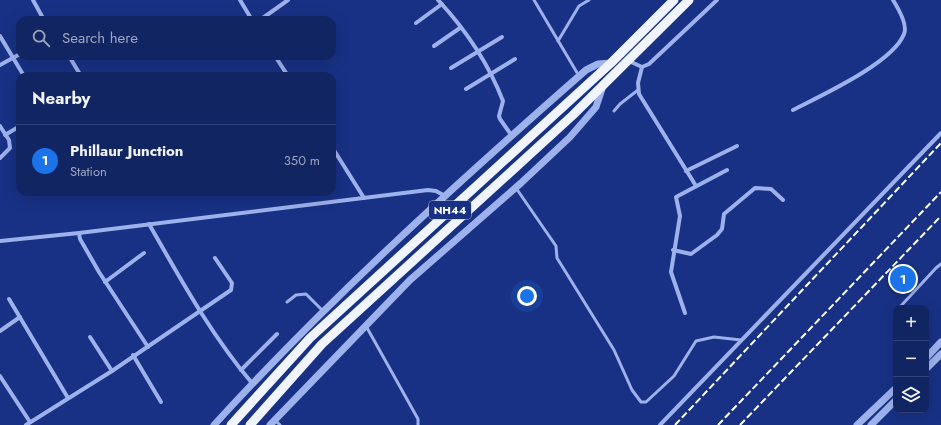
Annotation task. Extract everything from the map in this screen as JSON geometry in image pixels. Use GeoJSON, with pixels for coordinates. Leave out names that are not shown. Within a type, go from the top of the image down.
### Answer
{"type":"FeatureCollection","features":[{"type":"Feature","properties":{"kind":"highway","name":"NH44"},"geometry":{"type":"LineString","coordinates":[[231,425],[310,338],[611,63],[674,0]]}},
{"type":"Feature","properties":{"kind":"highway","name":"NH44"},"geometry":{"type":"LineString","coordinates":[[250,425],[322,344],[573,115],[689,0]]}},
{"type":"Feature","properties":{"kind":"street"},"geometry":{"type":"LineString","coordinates":[[33,0],[42,16]]}},
{"type":"Feature","properties":{"kind":"street"},"geometry":{"type":"LineString","coordinates":[[240,0],[250,16]]}},
{"type":"Feature","properties":{"kind":"street"},"geometry":{"type":"LineString","coordinates":[[266,16],[288,0]]}},
{"type":"Feature","properties":{"kind":"street"},"geometry":{"type":"LineString","coordinates":[[438,0],[477,51],[490,74],[503,101],[499,116],[500,119],[512,136]]}},
{"type":"Feature","properties":{"kind":"street"},"geometry":{"type":"LineString","coordinates":[[628,61],[642,67],[649,64],[717,0]]}},
{"type":"Feature","properties":{"kind":"street"},"geometry":{"type":"LineString","coordinates":[[793,110],[884,58],[897,44],[904,34],[905,26],[893,0]]}},
{"type":"Feature","properties":{"kind":"street"},"geometry":{"type":"LineString","coordinates":[[416,23],[442,4]]}},
{"type":"Feature","properties":{"kind":"street"},"geometry":{"type":"LineString","coordinates":[[434,46],[460,28]]}},
{"type":"Feature","properties":{"kind":"street"},"geometry":{"type":"LineString","coordinates":[[0,36],[21,72]]}},
{"type":"Feature","properties":{"kind":"street"},"geometry":{"type":"LineString","coordinates":[[451,68],[502,37]]}},
{"type":"Feature","properties":{"kind":"street"},"geometry":{"type":"LineString","coordinates":[[0,65],[16,56]]}},
{"type":"Feature","properties":{"kind":"street"},"geometry":{"type":"LineString","coordinates":[[71,60],[78,72]]}},
{"type":"Feature","properties":{"kind":"street"},"geometry":{"type":"LineString","coordinates":[[278,60],[285,72]]}},
{"type":"Feature","properties":{"kind":"street"},"geometry":{"type":"LineString","coordinates":[[466,89],[515,60]]}},
{"type":"Feature","properties":{"kind":"street"},"geometry":{"type":"LineString","coordinates":[[214,425],[252,383],[358,276],[445,196],[579,76],[598,64],[611,63]]}},
{"type":"Feature","properties":{"kind":"street"},"geometry":{"type":"LineString","coordinates":[[642,67],[638,90],[696,186]]}},
{"type":"Feature","properties":{"kind":"street"},"geometry":{"type":"LineString","coordinates":[[275,423],[410,280],[516,188],[588,118],[596,107],[603,85]]}},
{"type":"Feature","properties":{"kind":"street"},"geometry":{"type":"LineString","coordinates":[[0,126],[10,148],[0,158]]}},
{"type":"Feature","properties":{"kind":"street"},"geometry":{"type":"LineString","coordinates":[[5,135],[16,128]]}},
{"type":"Feature","properties":{"kind":"street"},"geometry":{"type":"LineString","coordinates":[[660,425],[941,133]]}},
{"type":"Feature","properties":{"kind":"street"},"geometry":{"type":"LineString","coordinates":[[686,171],[737,146]]}},
{"type":"Feature","properties":{"kind":"street"},"geometry":{"type":"LineString","coordinates":[[336,153],[364,198]]}},
{"type":"Feature","properties":{"kind":"street"},"geometry":{"type":"LineString","coordinates":[[686,313],[671,272],[673,250],[680,216],[675,200],[676,197],[726,170]]}},
{"type":"Feature","properties":{"kind":"street"},"geometry":{"type":"LineString","coordinates":[[673,250],[691,254],[717,236],[722,229],[724,214],[755,188],[771,189],[783,200]]}},
{"type":"Feature","properties":{"kind":"street"},"geometry":{"type":"LineString","coordinates":[[0,241],[79,233],[428,190],[436,191],[445,196]]}},
{"type":"Feature","properties":{"kind":"street"},"geometry":{"type":"LineString","coordinates":[[149,224],[201,311],[241,370],[252,383]]}},
{"type":"Feature","properties":{"kind":"street"},"geometry":{"type":"LineString","coordinates":[[79,233],[80,239],[105,282],[148,346]]}},
{"type":"Feature","properties":{"kind":"street"},"geometry":{"type":"LineString","coordinates":[[105,282],[144,252]]}},
{"type":"Feature","properties":{"kind":"street"},"geometry":{"type":"LineString","coordinates":[[0,376],[28,424],[112,371],[133,355],[201,311],[232,288],[232,283],[215,258]]}},
{"type":"Feature","properties":{"kind":"street"},"geometry":{"type":"LineString","coordinates":[[9,299],[68,398]]}},
{"type":"Feature","properties":{"kind":"street"},"geometry":{"type":"LineString","coordinates":[[0,331],[20,317]]}},
{"type":"Feature","properties":{"kind":"street"},"geometry":{"type":"LineString","coordinates":[[241,370],[276,334]]}},
{"type":"Feature","properties":{"kind":"street"},"geometry":{"type":"LineString","coordinates":[[90,336],[112,371]]}},
{"type":"Feature","properties":{"kind":"street"},"geometry":{"type":"LineString","coordinates":[[929,355],[941,342]]}},
{"type":"Feature","properties":{"kind":"street"},"geometry":{"type":"LineString","coordinates":[[929,366],[941,354]]}},
{"type":"Feature","properties":{"kind":"street"},"geometry":{"type":"LineString","coordinates":[[133,355],[161,402]]}},
{"type":"Feature","properties":{"kind":"street"},"geometry":{"type":"LineString","coordinates":[[857,425],[893,391]]}},
{"type":"Feature","properties":{"kind":"street"},"geometry":{"type":"LineString","coordinates":[[871,425],[893,403]]}},
{"type":"Feature","properties":{"kind":"lane"},"geometry":{"type":"LineString","coordinates":[[534,0],[579,76]]}},
{"type":"Feature","properties":{"kind":"lane"},"geometry":{"type":"LineString","coordinates":[[558,41],[579,6],[589,0]]}},
{"type":"Feature","properties":{"kind":"lane"},"geometry":{"type":"LineString","coordinates":[[614,112],[620,104],[638,90]]}},
{"type":"Feature","properties":{"kind":"lane"},"geometry":{"type":"LineString","coordinates":[[516,188],[556,246],[557,258],[614,350],[632,390],[641,402],[646,402],[674,376],[696,340],[714,338],[741,340]]}},
{"type":"Feature","properties":{"kind":"lane"},"geometry":{"type":"LineString","coordinates":[[902,305],[941,264]]}},
{"type":"Feature","properties":{"kind":"lane"},"geometry":{"type":"LineString","coordinates":[[287,302],[296,295],[306,294],[323,311]]}},
{"type":"Feature","properties":{"kind":"lane"},"geometry":{"type":"LineString","coordinates":[[366,326],[418,419],[418,425]]}},
{"type":"Feature","properties":{"kind":"railway"},"geometry":{"type":"LineString","coordinates":[[675,425],[941,143]]}},
{"type":"Feature","properties":{"kind":"railway"},"geometry":{"type":"LineString","coordinates":[[718,425],[941,192]]}},
{"type":"Feature","properties":{"kind":"railway"},"geometry":{"type":"LineString","coordinates":[[740,425],[941,216]]}},
{"type":"Feature","properties":{"kind":"place","name":"Phillaur Junction"},"geometry":{"type":"Point","coordinates":[903,279]}}]}
